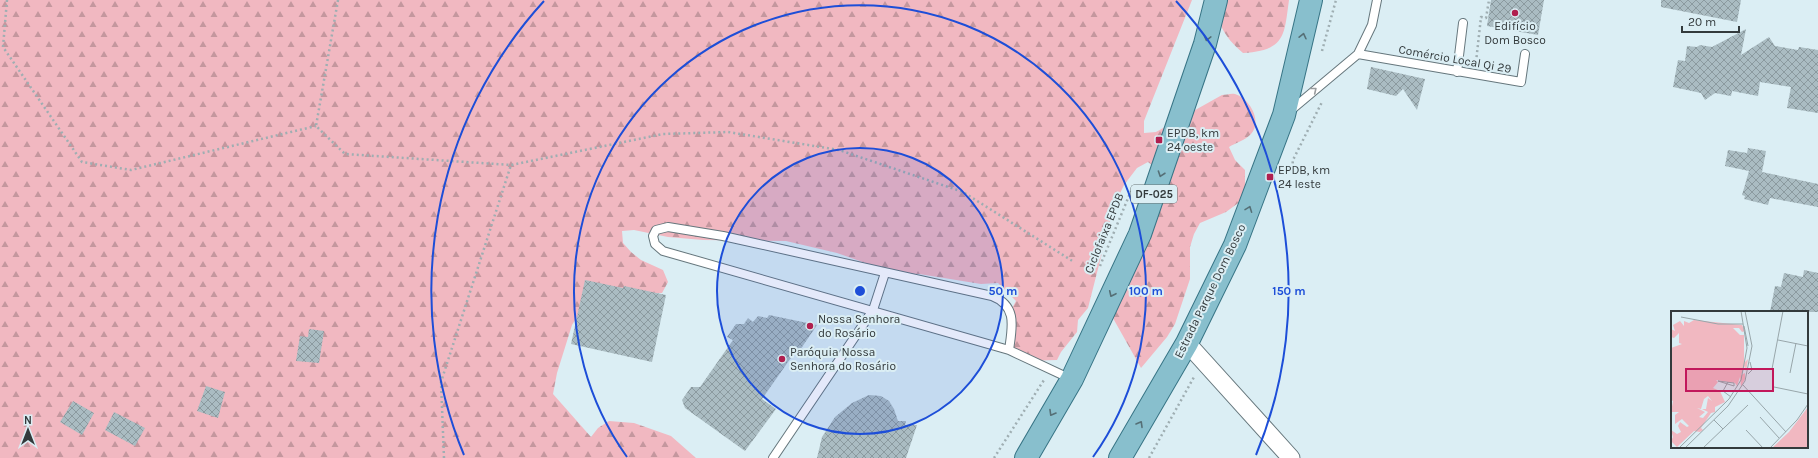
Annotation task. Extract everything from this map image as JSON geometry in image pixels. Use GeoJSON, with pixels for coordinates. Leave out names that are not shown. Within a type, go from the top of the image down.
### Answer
{"type":"FeatureCollection","features":[{"type":"Feature","properties":{"kind":"main road","name":"DF-025"},"geometry":{"type":"LineString","coordinates":[[1026,458],[1072,379],[1140,234],[1205,44],[1216,0]]}},
{"type":"Feature","properties":{"kind":"main road","name":"Estrada Parque Dom Bosco"},"geometry":{"type":"LineString","coordinates":[[1120,458],[1187,343],[1235,245],[1284,115],[1311,0]]}},
{"type":"Feature","properties":{"kind":"street"},"geometry":{"type":"LineString","coordinates":[[1187,343],[1290,458]]}},
{"type":"Feature","properties":{"kind":"lane"},"geometry":{"type":"LineString","coordinates":[[1284,115],[1358,54],[1372,25],[1377,0]]}},
{"type":"Feature","properties":{"kind":"lane"},"geometry":{"type":"LineString","coordinates":[[1457,72],[1463,23]]}},
{"type":"Feature","properties":{"kind":"lane","name":"Comércio Local Qi 29"},"geometry":{"type":"LineString","coordinates":[[1358,54],[1521,82],[1525,54]]}},
{"type":"Feature","properties":{"kind":"lane"},"geometry":{"type":"LineString","coordinates":[[1009,350],[1012,318],[1004,303],[999,298],[723,236],[664,228],[656,230],[653,236],[655,244],[663,251],[1009,350],[1072,379]]}},
{"type":"Feature","properties":{"kind":"lane"},"geometry":{"type":"LineString","coordinates":[[773,458],[873,310],[885,273]]}},
{"type":"Feature","properties":{"kind":"path"},"geometry":{"type":"LineString","coordinates":[[7,0],[3,47],[82,162],[131,170],[316,126]]}},
{"type":"Feature","properties":{"kind":"path"},"geometry":{"type":"LineString","coordinates":[[316,126],[338,0]]}},
{"type":"Feature","properties":{"kind":"path"},"geometry":{"type":"LineString","coordinates":[[1319,58],[1327,37],[1336,0]]}},
{"type":"Feature","properties":{"kind":"path"},"geometry":{"type":"LineString","coordinates":[[1474,74],[1481,17],[1486,18],[1489,0]]}},
{"type":"Feature","properties":{"kind":"path"},"geometry":{"type":"LineString","coordinates":[[1281,176],[1292,169],[1293,160],[1323,102],[1320,97]]}},
{"type":"Feature","properties":{"kind":"path"},"geometry":{"type":"LineString","coordinates":[[316,126],[345,154],[511,165],[663,134],[728,132],[839,150],[963,192],[1074,262]]}},
{"type":"Feature","properties":{"kind":"path"},"geometry":{"type":"LineString","coordinates":[[444,458],[441,382],[511,165]]}},
{"type":"Feature","properties":{"kind":"path","name":"Ciclofaixa EPDB"},"geometry":{"type":"LineString","coordinates":[[1099,268],[1133,187]]}},
{"type":"Feature","properties":{"kind":"path"},"geometry":{"type":"LineString","coordinates":[[994,458],[1051,370]]}},
{"type":"Feature","properties":{"kind":"path"},"geometry":{"type":"LineString","coordinates":[[1149,458],[1197,371]]}},
{"type":"Feature","properties":{"kind":"green space"},"geometry":{"type":"Polygon","coordinates":[[[0,0],[1192,0],[1144,121],[1144,133],[1156,132],[1222,95],[1230,94],[1240,96],[1245,100],[1253,111],[1256,123],[1249,136],[1229,147],[1235,160],[1245,170],[1245,187],[1241,201],[1226,212],[1200,223],[1194,234],[1190,247],[1190,279],[1175,324],[1167,337],[1141,368],[1109,311],[1158,170],[1148,162],[1137,168],[1124,185],[1114,206],[1088,308],[1078,320],[1077,332],[1061,352],[1057,360],[1024,361],[1009,350],[1010,312],[1016,301],[998,283],[981,284],[919,274],[885,273],[874,266],[837,253],[786,241],[703,240],[668,237],[634,230],[622,231],[623,243],[631,252],[641,260],[663,270],[668,282],[662,293],[616,294],[584,306],[572,325],[557,373],[553,394],[591,437],[598,428],[609,421],[634,423],[671,436],[696,458],[0,458],[0,0]]]}},
{"type":"Feature","properties":{"kind":"green space"},"geometry":{"type":"Polygon","coordinates":[[[1213,0],[1289,0],[1286,23],[1280,39],[1275,45],[1267,49],[1243,53],[1226,35],[1217,16],[1213,0]]]}},
{"type":"Feature","properties":{"kind":"building","name":"Edifício Dom Bosco"},"geometry":{"type":"Polygon","coordinates":[[[1491,0],[1544,0],[1538,35],[1487,26],[1491,0]]]}},
{"type":"Feature","properties":{"kind":"building"},"geometry":{"type":"Polygon","coordinates":[[[1661,0],[1741,0],[1737,22],[1661,7],[1661,0]]]}},
{"type":"Feature","properties":{"kind":"building"},"geometry":{"type":"Polygon","coordinates":[[[1746,29],[1741,55],[1769,37],[1775,46],[1798,50],[1799,47],[1818,50],[1818,113],[1787,108],[1791,87],[1760,82],[1758,96],[1732,91],[1731,96],[1715,93],[1705,100],[1701,93],[1673,87],[1678,60],[1685,61],[1687,46],[1697,47],[1700,45],[1712,47],[1746,29]]]}},
{"type":"Feature","properties":{"kind":"building"},"geometry":{"type":"Polygon","coordinates":[[[1371,67],[1425,79],[1417,110],[1403,89],[1396,96],[1367,89],[1371,67]]]}},
{"type":"Feature","properties":{"kind":"building"},"geometry":{"type":"Polygon","coordinates":[[[1748,148],[1766,151],[1762,172],[1818,184],[1818,207],[1770,198],[1768,205],[1744,199],[1745,196],[1742,195],[1749,171],[1725,166],[1728,150],[1747,153],[1748,148]]]}},
{"type":"Feature","properties":{"kind":"building"},"geometry":{"type":"Polygon","coordinates":[[[1804,270],[1818,273],[1818,312],[1770,311],[1775,286],[1781,287],[1784,273],[1803,277],[1804,270]]]}},
{"type":"Feature","properties":{"kind":"building"},"geometry":{"type":"Polygon","coordinates":[[[585,280],[623,288],[624,286],[666,295],[652,362],[571,344],[585,280]]]}},
{"type":"Feature","properties":{"kind":"building"},"geometry":{"type":"Polygon","coordinates":[[[769,315],[817,325],[798,353],[795,352],[762,399],[776,409],[745,451],[685,408],[682,400],[691,387],[700,387],[733,340],[727,337],[736,324],[744,324],[748,318],[753,322],[758,316],[767,318],[769,315]]]}},
{"type":"Feature","properties":{"kind":"building"},"geometry":{"type":"Polygon","coordinates":[[[309,329],[324,331],[319,363],[296,361],[300,336],[308,337],[309,329]]]}},
{"type":"Feature","properties":{"kind":"building"},"geometry":{"type":"Polygon","coordinates":[[[206,386],[225,392],[218,418],[197,411],[206,386]]]}},
{"type":"Feature","properties":{"kind":"building"},"geometry":{"type":"Polygon","coordinates":[[[869,395],[881,396],[889,401],[894,409],[898,421],[906,421],[905,425],[917,425],[906,458],[817,458],[822,437],[835,417],[852,403],[869,395]]]}},
{"type":"Feature","properties":{"kind":"building"},"geometry":{"type":"Polygon","coordinates":[[[73,401],[94,413],[82,435],[60,422],[73,401]]]}},
{"type":"Feature","properties":{"kind":"building"},"geometry":{"type":"Polygon","coordinates":[[[114,412],[145,428],[135,446],[105,430],[114,412]]]}},
{"type":"Feature","properties":{"kind":"place","name":"Edifício Dom Bosco"},"geometry":{"type":"Point","coordinates":[1515,13]}},
{"type":"Feature","properties":{"kind":"place","name":"EPDB, km 24 oeste"},"geometry":{"type":"Point","coordinates":[1159,140]}},
{"type":"Feature","properties":{"kind":"place","name":"EPDB, km 24 leste"},"geometry":{"type":"Point","coordinates":[1270,177]}},
{"type":"Feature","properties":{"kind":"place","name":"Nossa Senhora do Rosário"},"geometry":{"type":"Point","coordinates":[810,326]}},
{"type":"Feature","properties":{"kind":"place","name":"Paróquia Nossa Senhora do Rosário"},"geometry":{"type":"Point","coordinates":[782,359]}}]}
